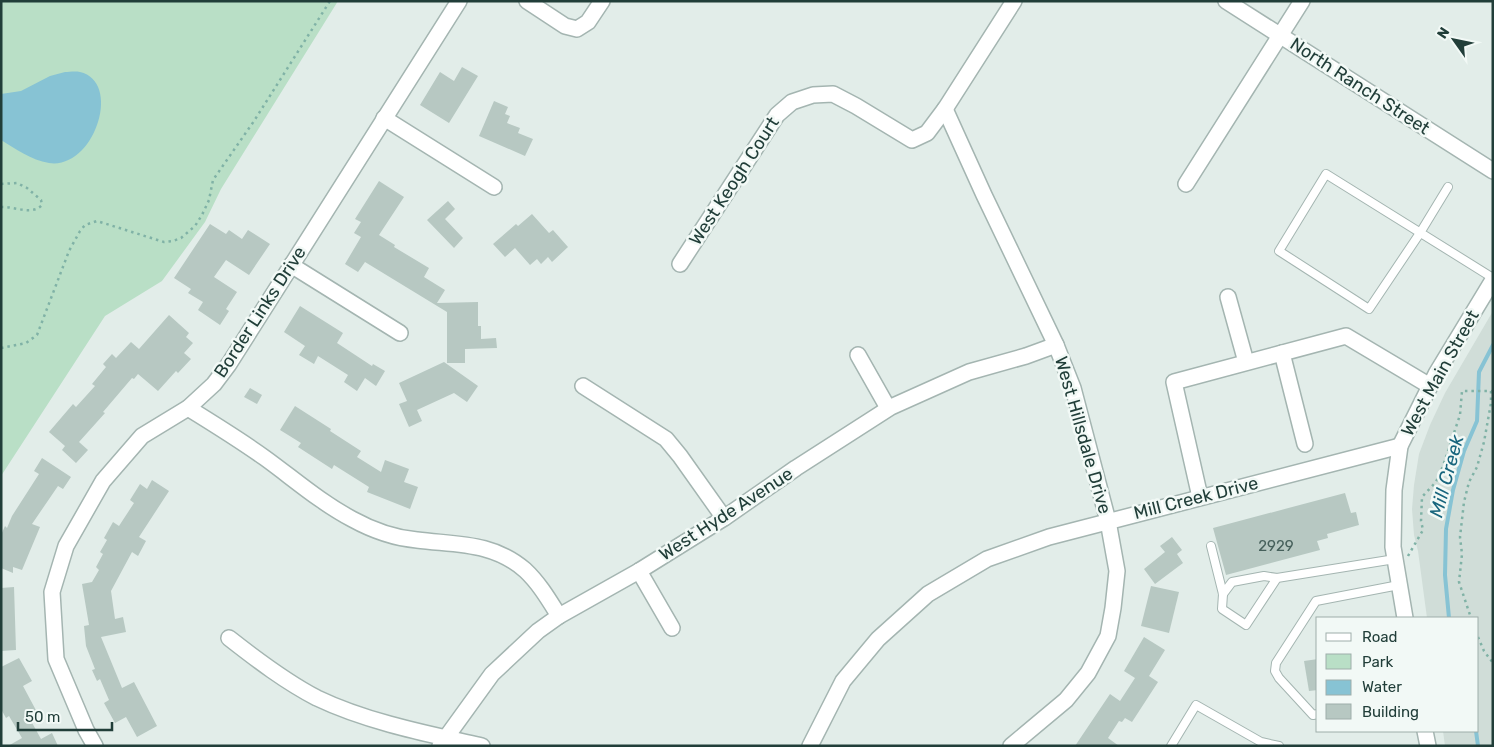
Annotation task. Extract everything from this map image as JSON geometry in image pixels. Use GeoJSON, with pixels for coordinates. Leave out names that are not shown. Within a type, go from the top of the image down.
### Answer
{"type":"FeatureCollection","features":[{"type":"Feature","properties":{"kind":"street","name":"Border Links Drive"},"geometry":{"type":"LineString","coordinates":[[95,746],[86,730],[56,659],[52,592],[66,546],[103,481],[142,436],[188,408],[214,384],[229,364],[459,1]]}},
{"type":"Feature","properties":{"kind":"street"},"geometry":{"type":"LineString","coordinates":[[527,1],[565,26],[577,29],[588,22],[602,1]]}},
{"type":"Feature","properties":{"kind":"street"},"geometry":{"type":"LineString","coordinates":[[945,109],[1014,1]]}},
{"type":"Feature","properties":{"kind":"street","name":"North Ranch Street"},"geometry":{"type":"LineString","coordinates":[[1226,1],[1493,171]]}},
{"type":"Feature","properties":{"kind":"street"},"geometry":{"type":"LineString","coordinates":[[1186,184],[1302,1]]}},
{"type":"Feature","properties":{"kind":"street","name":"West Keogh Court"},"geometry":{"type":"LineString","coordinates":[[680,264],[777,115],[792,102],[813,95],[833,94],[912,140],[927,133],[945,109]]}},
{"type":"Feature","properties":{"kind":"street","name":"West Hillsdale Drive"},"geometry":{"type":"LineString","coordinates":[[945,109],[1056,345],[1073,388],[1108,521],[1117,571],[1108,636],[1088,673],[1066,700],[1011,746]]}},
{"type":"Feature","properties":{"kind":"street"},"geometry":{"type":"LineString","coordinates":[[384,118],[494,187]]}},
{"type":"Feature","properties":{"kind":"street"},"geometry":{"type":"LineString","coordinates":[[292,265],[400,333]]}},
{"type":"Feature","properties":{"kind":"street","name":"West Main Street"},"geometry":{"type":"LineString","coordinates":[[1405,617],[1400,585],[1401,561],[1393,547],[1394,490],[1400,446],[1430,386],[1493,279]]}},
{"type":"Feature","properties":{"kind":"street"},"geometry":{"type":"LineString","coordinates":[[1228,297],[1246,362]]}},
{"type":"Feature","properties":{"kind":"street"},"geometry":{"type":"LineString","coordinates":[[1200,497],[1174,382],[1346,336],[1430,386]]}},
{"type":"Feature","properties":{"kind":"street","name":"West Hyde Avenue"},"geometry":{"type":"LineString","coordinates":[[443,742],[492,674],[538,631],[559,616],[638,571],[724,518],[888,408],[969,372],[1026,356],[1056,345]]}},
{"type":"Feature","properties":{"kind":"street"},"geometry":{"type":"LineString","coordinates":[[1282,353],[1305,444]]}},
{"type":"Feature","properties":{"kind":"street"},"geometry":{"type":"LineString","coordinates":[[858,355],[888,408]]}},
{"type":"Feature","properties":{"kind":"street"},"geometry":{"type":"LineString","coordinates":[[583,386],[666,440],[680,456],[724,518]]}},
{"type":"Feature","properties":{"kind":"street"},"geometry":{"type":"LineString","coordinates":[[188,408],[264,458],[316,498],[353,520],[385,534],[416,540],[467,544],[495,552],[524,570],[545,594],[559,616]]}},
{"type":"Feature","properties":{"kind":"street","name":"Mill Creek Drive"},"geometry":{"type":"LineString","coordinates":[[810,746],[843,681],[878,639],[928,594],[987,559],[1049,537],[1400,446]]}},
{"type":"Feature","properties":{"kind":"street"},"geometry":{"type":"LineString","coordinates":[[638,571],[672,628]]}},
{"type":"Feature","properties":{"kind":"street"},"geometry":{"type":"LineString","coordinates":[[229,638],[268,668],[318,698],[378,722],[443,742],[482,746]]}},
{"type":"Feature","properties":{"kind":"street"},"geometry":{"type":"LineString","coordinates":[[1425,732],[1428,746]]}},
{"type":"Feature","properties":{"kind":"lane"},"geometry":{"type":"LineString","coordinates":[[1448,187],[1420,233],[1369,309],[1279,251],[1326,174],[1420,233],[1493,279]]}},
{"type":"Feature","properties":{"kind":"lane"},"geometry":{"type":"LineString","coordinates":[[1211,546],[1222,594],[1222,609],[1246,625],[1277,578]]}},
{"type":"Feature","properties":{"kind":"lane"},"geometry":{"type":"LineString","coordinates":[[1222,594],[1232,582],[1264,576],[1277,578],[1401,561]]}},
{"type":"Feature","properties":{"kind":"lane"},"geometry":{"type":"LineString","coordinates":[[1316,714],[1312,715],[1275,671],[1276,663],[1316,601],[1400,585]]}},
{"type":"Feature","properties":{"kind":"lane"},"geometry":{"type":"LineString","coordinates":[[1171,746],[1196,705],[1261,742],[1279,746]]}},
{"type":"Feature","properties":{"kind":"path"},"geometry":{"type":"LineString","coordinates":[[1,348],[26,342],[37,335],[69,251],[85,225],[97,221],[164,242],[180,238],[195,226],[206,208],[213,180],[330,1]]}},
{"type":"Feature","properties":{"kind":"path"},"geometry":{"type":"LineString","coordinates":[[1,184],[17,183],[27,188],[41,200],[42,205],[38,210],[33,211],[16,207],[1,207]]}},
{"type":"Feature","properties":{"kind":"path"},"geometry":{"type":"LineString","coordinates":[[1401,561],[1407,557],[1423,530],[1421,521],[1422,497],[1436,482],[1444,466],[1460,415],[1462,391],[1491,391],[1488,424],[1478,467],[1469,482],[1464,502],[1460,537],[1462,554],[1459,582],[1471,617]]}},
{"type":"Feature","properties":{"kind":"path"},"geometry":{"type":"LineString","coordinates":[[1479,638],[1484,651],[1493,663]]}},
{"type":"Feature","properties":{"kind":"shaded area"},"geometry":{"type":"Polygon","coordinates":[[[1493,311],[1493,746],[1445,746],[1443,732],[1479,732],[1479,617],[1427,617],[1414,535],[1412,509],[1419,454],[1445,393],[1493,311]]]}},
{"type":"Feature","properties":{"kind":"green space"},"geometry":{"type":"Polygon","coordinates":[[[1,1],[338,1],[221,189],[205,222],[162,281],[105,316],[1,476],[1,1]]]}},
{"type":"Feature","properties":{"kind":"water"},"geometry":{"type":"Polygon","coordinates":[[[65,72],[80,72],[93,79],[100,91],[101,107],[98,124],[90,140],[79,153],[65,162],[42,162],[1,140],[1,94],[21,91],[50,76],[65,72]]]}},
{"type":"Feature","properties":{"kind":"building"},"geometry":{"type":"Polygon","coordinates":[[[462,67],[478,76],[449,123],[420,105],[440,72],[454,81],[462,67]]]}},
{"type":"Feature","properties":{"kind":"building"},"geometry":{"type":"Polygon","coordinates":[[[494,101],[508,107],[505,114],[510,116],[507,123],[520,128],[518,133],[533,139],[525,156],[479,136],[494,101]]]}},
{"type":"Feature","properties":{"kind":"building"},"geometry":{"type":"Polygon","coordinates":[[[379,181],[404,197],[379,235],[395,245],[394,247],[429,268],[424,277],[445,290],[437,303],[478,302],[478,326],[481,326],[481,339],[496,338],[497,348],[465,349],[465,363],[447,363],[447,312],[365,262],[358,272],[345,264],[361,237],[354,233],[361,222],[355,219],[379,181]]]}},
{"type":"Feature","properties":{"kind":"building"},"geometry":{"type":"Polygon","coordinates":[[[448,201],[455,209],[445,219],[463,238],[454,248],[427,220],[448,201]]]}},
{"type":"Feature","properties":{"kind":"building"},"geometry":{"type":"Polygon","coordinates":[[[532,214],[549,233],[553,230],[568,247],[552,262],[548,257],[541,264],[537,259],[530,265],[515,248],[505,257],[493,244],[516,224],[518,226],[532,214]]]}},
{"type":"Feature","properties":{"kind":"building"},"geometry":{"type":"Polygon","coordinates":[[[210,224],[226,234],[229,230],[242,239],[248,230],[270,244],[249,275],[226,260],[214,277],[237,292],[226,309],[229,311],[220,325],[198,310],[203,302],[188,293],[191,289],[174,278],[210,224]]]}},
{"type":"Feature","properties":{"kind":"building"},"geometry":{"type":"Polygon","coordinates":[[[300,306],[343,333],[337,343],[372,366],[373,364],[385,371],[376,386],[365,378],[357,391],[344,382],[348,375],[318,356],[314,364],[299,355],[305,346],[284,332],[300,306]]]}},
{"type":"Feature","properties":{"kind":"building"},"geometry":{"type":"Polygon","coordinates":[[[169,315],[189,333],[186,337],[193,343],[184,353],[191,359],[178,373],[176,371],[158,391],[138,374],[134,379],[132,378],[103,412],[105,413],[79,442],[88,450],[76,463],[62,450],[65,446],[49,432],[73,404],[76,407],[95,386],[92,384],[106,367],[103,364],[112,354],[116,358],[131,342],[139,349],[169,315]]]}},
{"type":"Feature","properties":{"kind":"building"},"geometry":{"type":"Polygon","coordinates":[[[444,362],[478,386],[467,402],[454,393],[417,410],[422,421],[409,427],[399,404],[407,401],[399,383],[444,362]]]}},
{"type":"Feature","properties":{"kind":"building"},"geometry":{"type":"Polygon","coordinates":[[[250,388],[262,395],[257,404],[244,397],[250,388]]]}},
{"type":"Feature","properties":{"kind":"building"},"geometry":{"type":"Polygon","coordinates":[[[295,406],[361,451],[357,457],[381,472],[385,460],[409,469],[404,482],[418,487],[410,509],[367,492],[369,487],[334,465],[332,469],[298,447],[301,443],[280,430],[295,406]]]}},
{"type":"Feature","properties":{"kind":"building"},"geometry":{"type":"Polygon","coordinates":[[[42,458],[71,477],[63,489],[58,486],[32,524],[40,527],[22,570],[13,567],[13,573],[1,568],[1,535],[39,474],[34,471],[42,458]]]}},
{"type":"Feature","properties":{"kind":"building"},"geometry":{"type":"Polygon","coordinates":[[[152,480],[169,491],[139,537],[146,541],[138,556],[132,552],[111,591],[115,619],[123,617],[126,632],[101,637],[122,688],[134,682],[157,726],[137,737],[126,717],[115,723],[104,703],[109,700],[100,679],[97,681],[92,670],[95,669],[86,646],[84,626],[89,625],[82,584],[92,582],[99,570],[96,567],[103,554],[100,552],[107,540],[104,538],[113,522],[119,526],[134,503],[130,500],[140,484],[147,489],[152,480]]]}},
{"type":"Feature","properties":{"kind":"building"},"geometry":{"type":"Polygon","coordinates":[[[1345,493],[1351,513],[1356,512],[1359,525],[1327,534],[1328,538],[1317,541],[1320,550],[1226,575],[1213,528],[1345,493]]]}},
{"type":"Feature","properties":{"kind":"building"},"geometry":{"type":"Polygon","coordinates":[[[1172,537],[1182,550],[1177,554],[1183,563],[1155,584],[1144,569],[1165,552],[1160,546],[1172,537]]]}},
{"type":"Feature","properties":{"kind":"building"},"geometry":{"type":"Polygon","coordinates":[[[1151,586],[1179,592],[1169,633],[1141,626],[1151,586]]]}},
{"type":"Feature","properties":{"kind":"building"},"geometry":{"type":"Polygon","coordinates":[[[14,587],[16,650],[1,651],[1,588],[14,587]]]}},
{"type":"Feature","properties":{"kind":"building"},"geometry":{"type":"Polygon","coordinates":[[[1144,637],[1165,650],[1149,676],[1158,682],[1132,722],[1125,718],[1122,722],[1119,721],[1108,738],[1119,746],[1075,746],[1110,694],[1120,701],[1135,678],[1124,671],[1144,637]]]}},
{"type":"Feature","properties":{"kind":"building"},"geometry":{"type":"Polygon","coordinates":[[[19,658],[32,681],[23,686],[38,714],[30,719],[41,739],[52,733],[58,746],[8,746],[22,738],[9,716],[6,718],[1,709],[1,667],[19,658]]]}},
{"type":"Feature","properties":{"kind":"building"},"geometry":{"type":"Polygon","coordinates":[[[1316,659],[1316,690],[1309,691],[1304,661],[1316,659]]]}},
{"type":"Feature","properties":{"kind":"waterway","name":"Mill Creek"},"geometry":{"type":"LineString","coordinates":[[1449,617],[1445,575],[1446,529],[1453,490],[1464,451],[1477,421],[1479,372],[1493,345]]}},
{"type":"Feature","properties":{"kind":"waterway","name":"Mill Creek"},"geometry":{"type":"LineString","coordinates":[[1476,732],[1478,746]]}}]}
